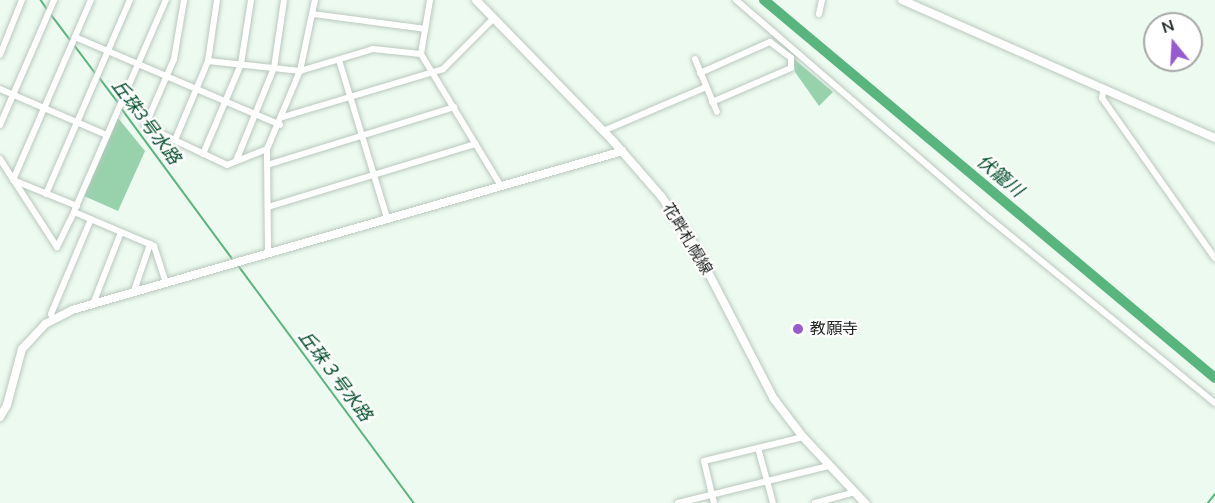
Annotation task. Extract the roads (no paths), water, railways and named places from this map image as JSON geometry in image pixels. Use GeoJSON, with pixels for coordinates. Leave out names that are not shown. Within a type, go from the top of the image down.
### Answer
{"type":"FeatureCollection","features":[{"type":"Feature","properties":{"kind":"main road","name":"花畔札幌線"},"geometry":{"type":"LineString","coordinates":[[476,0],[623,151],[679,221],[774,399],[803,437],[865,503]]}},
{"type":"Feature","properties":{"kind":"street"},"geometry":{"type":"LineString","coordinates":[[0,55],[22,0]]}},
{"type":"Feature","properties":{"kind":"street"},"geometry":{"type":"LineString","coordinates":[[0,125],[54,0]]}},
{"type":"Feature","properties":{"kind":"street"},"geometry":{"type":"LineString","coordinates":[[13,180],[91,0]]}},
{"type":"Feature","properties":{"kind":"street"},"geometry":{"type":"LineString","coordinates":[[46,194],[130,0]]}},
{"type":"Feature","properties":{"kind":"street"},"geometry":{"type":"LineString","coordinates":[[0,159],[57,248],[166,0]]}},
{"type":"Feature","properties":{"kind":"street"},"geometry":{"type":"LineString","coordinates":[[184,0],[174,58],[145,126],[227,165],[267,149]]}},
{"type":"Feature","properties":{"kind":"street"},"geometry":{"type":"LineString","coordinates":[[175,140],[208,61],[217,0]]}},
{"type":"Feature","properties":{"kind":"street"},"geometry":{"type":"LineString","coordinates":[[203,154],[241,64],[251,0]]}},
{"type":"Feature","properties":{"kind":"street"},"geometry":{"type":"LineString","coordinates":[[236,162],[274,68],[284,0]]}},
{"type":"Feature","properties":{"kind":"street"},"geometry":{"type":"LineString","coordinates":[[268,251],[267,149],[280,125],[300,71],[315,0]]}},
{"type":"Feature","properties":{"kind":"street"},"geometry":{"type":"LineString","coordinates":[[430,0],[421,54],[501,186]]}},
{"type":"Feature","properties":{"kind":"street"},"geometry":{"type":"LineString","coordinates":[[736,0],[990,219],[1215,403]]}},
{"type":"Feature","properties":{"kind":"street"},"geometry":{"type":"LineString","coordinates":[[819,14],[822,0]]}},
{"type":"Feature","properties":{"kind":"street"},"geometry":{"type":"LineString","coordinates":[[902,0],[1215,138]]}},
{"type":"Feature","properties":{"kind":"street"},"geometry":{"type":"LineString","coordinates":[[313,14],[424,29]]}},
{"type":"Feature","properties":{"kind":"street"},"geometry":{"type":"LineString","coordinates":[[283,117],[443,69],[494,18]]}},
{"type":"Feature","properties":{"kind":"street"},"geometry":{"type":"LineString","coordinates":[[73,41],[108,51],[280,125]]}},
{"type":"Feature","properties":{"kind":"street"},"geometry":{"type":"LineString","coordinates":[[700,73],[770,42],[791,58],[792,68],[712,102]]}},
{"type":"Feature","properties":{"kind":"street"},"geometry":{"type":"LineString","coordinates":[[208,61],[300,71],[373,49],[421,54]]}},
{"type":"Feature","properties":{"kind":"street"},"geometry":{"type":"LineString","coordinates":[[695,59],[717,112]]}},
{"type":"Feature","properties":{"kind":"street"},"geometry":{"type":"LineString","coordinates":[[339,60],[387,218]]}},
{"type":"Feature","properties":{"kind":"street"},"geometry":{"type":"LineString","coordinates":[[603,131],[706,87]]}},
{"type":"Feature","properties":{"kind":"street"},"geometry":{"type":"LineString","coordinates":[[0,89],[107,135]]}},
{"type":"Feature","properties":{"kind":"street"},"geometry":{"type":"LineString","coordinates":[[1104,89],[1102,98],[1215,258]]}},
{"type":"Feature","properties":{"kind":"street"},"geometry":{"type":"LineString","coordinates":[[267,165],[454,107]]}},
{"type":"Feature","properties":{"kind":"street"},"geometry":{"type":"LineString","coordinates":[[268,207],[476,144]]}},
{"type":"Feature","properties":{"kind":"street"},"geometry":{"type":"LineString","coordinates":[[0,417],[7,405],[22,349],[31,336],[53,319],[134,291],[268,251],[623,151]]}},
{"type":"Feature","properties":{"kind":"street"},"geometry":{"type":"LineString","coordinates":[[13,180],[46,194],[91,219],[150,244],[166,282]]}},
{"type":"Feature","properties":{"kind":"street"},"geometry":{"type":"LineString","coordinates":[[53,319],[51,315],[91,219]]}},
{"type":"Feature","properties":{"kind":"street"},"geometry":{"type":"LineString","coordinates":[[93,304],[91,299],[121,232]]}},
{"type":"Feature","properties":{"kind":"street"},"geometry":{"type":"LineString","coordinates":[[134,291],[150,244]]}},
{"type":"Feature","properties":{"kind":"street"},"geometry":{"type":"LineString","coordinates":[[714,503],[704,461],[803,437]]}},
{"type":"Feature","properties":{"kind":"street"},"geometry":{"type":"LineString","coordinates":[[758,448],[773,503]]}},
{"type":"Feature","properties":{"kind":"street"},"geometry":{"type":"LineString","coordinates":[[678,503],[829,466]]}},
{"type":"Feature","properties":{"kind":"street"},"geometry":{"type":"LineString","coordinates":[[814,503],[855,492]]}},
{"type":"Feature","properties":{"kind":"waterway","name":"丘珠3号水路"},"geometry":{"type":"LineString","coordinates":[[41,0],[47,9]]}},
{"type":"Feature","properties":{"kind":"waterway","name":"伏籠川"},"geometry":{"type":"LineString","coordinates":[[764,0],[1215,378]]}},
{"type":"Feature","properties":{"kind":"waterway","name":"丘珠3号水路"},"geometry":{"type":"LineString","coordinates":[[50,13],[70,40]]}},
{"type":"Feature","properties":{"kind":"waterway","name":"丘珠3号水路"},"geometry":{"type":"LineString","coordinates":[[75,46],[96,74]]}},
{"type":"Feature","properties":{"kind":"waterway","name":"丘珠3号水路"},"geometry":{"type":"LineString","coordinates":[[99,77],[118,102]]}},
{"type":"Feature","properties":{"kind":"waterway","name":"丘珠3号水路"},"geometry":{"type":"LineString","coordinates":[[122,109],[232,258]]}},
{"type":"Feature","properties":{"kind":"waterway","name":"丘珠３号水路"},"geometry":{"type":"LineString","coordinates":[[238,265],[414,503]]}},
{"type":"Feature","properties":{"kind":"waterway"},"geometry":{"type":"LineString","coordinates":[[1208,503],[1215,494]]}},
{"type":"Feature","properties":{"kind":"place","name":"教願寺"},"geometry":{"type":"Point","coordinates":[798,329]}}]}
